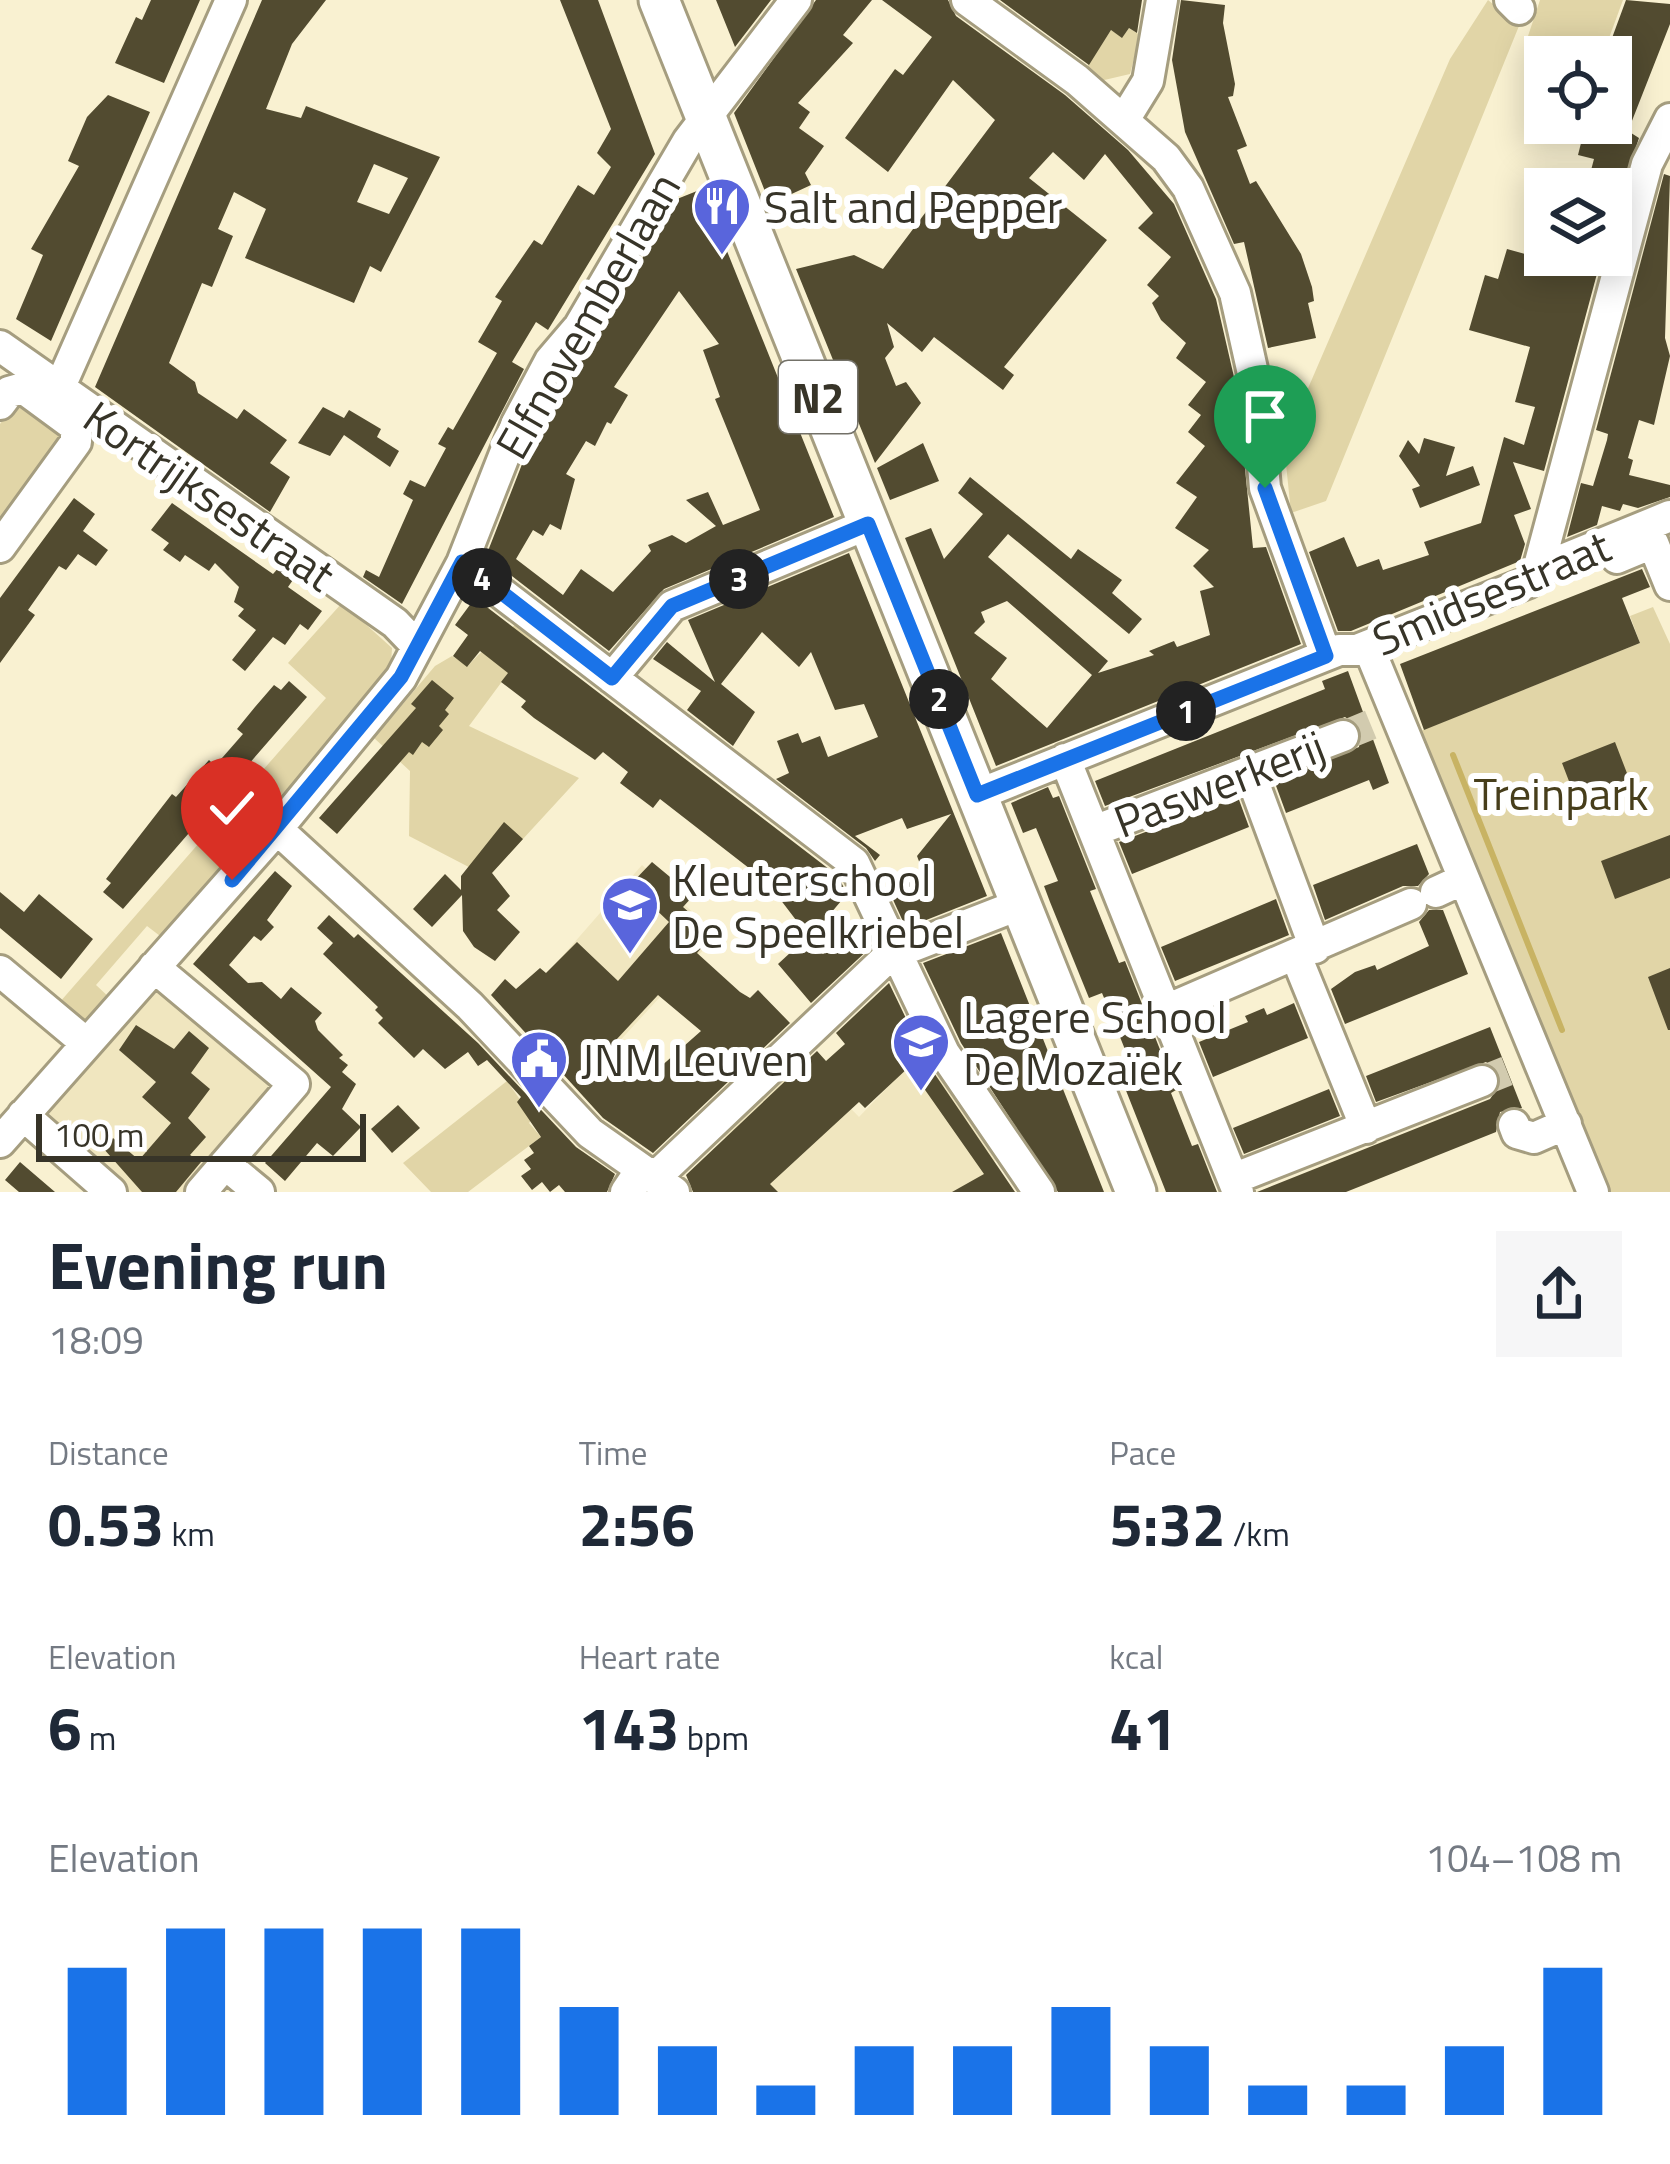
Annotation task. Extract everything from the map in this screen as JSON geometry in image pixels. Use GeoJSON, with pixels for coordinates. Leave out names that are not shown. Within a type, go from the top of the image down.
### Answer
{"type":"FeatureCollection","features":[{"type":"Feature","properties":{"kind":"main road","name":"N2"},"geometry":{"type":"LineString","coordinates":[[659,0],[1136,1192]]}},
{"type":"Feature","properties":{"kind":"street"},"geometry":{"type":"LineString","coordinates":[[59,389],[232,0]]}},
{"type":"Feature","properties":{"kind":"street","name":"Elfnovemberlaan"},"geometry":{"type":"LineString","coordinates":[[0,1142],[278,829],[401,677],[462,562],[517,423],[550,362],[579,327],[706,118],[796,0]]}},
{"type":"Feature","properties":{"kind":"street"},"geometry":{"type":"LineString","coordinates":[[967,0],[1124,120],[1188,188],[1235,292],[1256,387],[1265,488],[1326,656]]}},
{"type":"Feature","properties":{"kind":"street"},"geometry":{"type":"LineString","coordinates":[[1124,120],[1148,81],[1162,0]]}},
{"type":"Feature","properties":{"kind":"street"},"geometry":{"type":"LineString","coordinates":[[1667,133],[1647,164],[1538,570],[1552,584],[1653,543],[1670,585]]}},
{"type":"Feature","properties":{"kind":"street","name":"Kortrijksestraat"},"geometry":{"type":"LineString","coordinates":[[0,346],[395,623],[417,646]]}},
{"type":"Feature","properties":{"kind":"street"},"geometry":{"type":"LineString","coordinates":[[0,404],[23,388],[76,427],[76,442],[0,547]]}},
{"type":"Feature","properties":{"kind":"street","name":"Smidsestraat"},"geometry":{"type":"LineString","coordinates":[[977,795],[1326,656],[1368,646],[1528,583],[1538,570],[1670,516]]}},
{"type":"Feature","properties":{"kind":"street"},"geometry":{"type":"LineString","coordinates":[[612,678],[672,606],[868,524]]}},
{"type":"Feature","properties":{"kind":"street"},"geometry":{"type":"LineString","coordinates":[[462,562],[854,862],[944,1054],[1039,1192]]}},
{"type":"Feature","properties":{"kind":"street"},"geometry":{"type":"LineString","coordinates":[[1368,646],[1370,724],[1437,892],[1538,1059],[1593,1192]]}},
{"type":"Feature","properties":{"kind":"street","name":"Paswerkerij"},"geometry":{"type":"LineString","coordinates":[[1094,831],[1370,724]]}},
{"type":"Feature","properties":{"kind":"street"},"geometry":{"type":"LineString","coordinates":[[1065,760],[1235,1186],[1538,1059]]}},
{"type":"Feature","properties":{"kind":"street"},"geometry":{"type":"LineString","coordinates":[[1250,773],[1366,1128]]}},
{"type":"Feature","properties":{"kind":"street"},"geometry":{"type":"LineString","coordinates":[[278,829],[517,1064],[650,1186],[898,952],[1021,904]]}},
{"type":"Feature","properties":{"kind":"street"},"geometry":{"type":"LineString","coordinates":[[1166,1010],[1437,892]]}},
{"type":"Feature","properties":{"kind":"street"},"geometry":{"type":"LineString","coordinates":[[154,967],[294,1084],[201,1192]]}},
{"type":"Feature","properties":{"kind":"street"},"geometry":{"type":"LineString","coordinates":[[0,970],[86,1042]]}},
{"type":"Feature","properties":{"kind":"street"},"geometry":{"type":"LineString","coordinates":[[23,1115],[112,1192]]}},
{"type":"Feature","properties":{"kind":"street"},"geometry":{"type":"LineString","coordinates":[[1514,1125],[1517,1133],[1534,1138],[1566,1124]]}},
{"type":"Feature","properties":{"kind":"street"},"geometry":{"type":"LineString","coordinates":[[225,1164],[259,1192]]}},
{"type":"Feature","properties":{"kind":"shaded area","name":"Kleuterschool De Speelkriebel"},"geometry":{"type":"Polygon","coordinates":[[[642,865],[717,935],[615,1046],[545,976],[642,865]]]}},
{"type":"Feature","properties":{"kind":"shaded area"},"geometry":{"type":"Polygon","coordinates":[[[166,991],[268,1080],[269,1097],[187,1192],[129,1192],[50,1123],[47,1109],[148,993],[166,991]]]}},
{"type":"Feature","properties":{"kind":"shaded area","name":"Lagere School De Mozaïek"},"geometry":{"type":"Polygon","coordinates":[[[922,1036],[1004,1155],[982,1170],[996,1192],[751,1192],[743,1157],[724,1136],[803,1059],[859,1117],[904,1070],[896,1061],[922,1036]]]}},
{"type":"Feature","properties":{"kind":"green space"},"geometry":{"type":"Polygon","coordinates":[[[1488,0],[1519,26],[1326,501],[1291,513],[1284,444],[1450,59],[1488,0]]]}},
{"type":"Feature","properties":{"kind":"green space"},"geometry":{"type":"Polygon","coordinates":[[[1540,0],[1623,0],[1610,36],[1528,36],[1540,0]]]}},
{"type":"Feature","properties":{"kind":"green space"},"geometry":{"type":"Polygon","coordinates":[[[1129,28],[1140,35],[1130,74],[1100,81],[1085,70],[1111,30],[1122,37],[1129,28]]]}},
{"type":"Feature","properties":{"kind":"green space"},"geometry":{"type":"Polygon","coordinates":[[[15,403],[64,439],[0,527],[0,424],[15,403]]]}},
{"type":"Feature","properties":{"kind":"green space"},"geometry":{"type":"Polygon","coordinates":[[[342,603],[392,648],[390,682],[164,939],[147,926],[96,985],[111,999],[87,1027],[59,1003],[326,698],[288,663],[342,603]]]}},
{"type":"Feature","properties":{"kind":"green space","name":"Treinpark"},"geometry":{"type":"Polygon","coordinates":[[[1653,607],[1670,644],[1670,1192],[1604,1192],[1413,734],[1640,643],[1630,616],[1653,607]]]}},
{"type":"Feature","properties":{"kind":"green space"},"geometry":{"type":"Polygon","coordinates":[[[523,616],[541,629],[469,726],[579,778],[488,877],[409,836],[410,771],[374,738],[435,666],[452,656],[468,666],[523,616]]]}},
{"type":"Feature","properties":{"kind":"green space"},"geometry":{"type":"Polygon","coordinates":[[[507,1081],[541,1137],[468,1192],[431,1192],[403,1163],[507,1081]]]}},
{"type":"Feature","properties":{"kind":"building"},"geometry":{"type":"Polygon","coordinates":[[[151,0],[200,0],[164,83],[115,63],[136,17],[142,20],[151,0]]]}},
{"type":"Feature","properties":{"kind":"building"},"geometry":{"type":"Polygon","coordinates":[[[262,0],[326,0],[292,44],[266,109],[301,118],[306,106],[440,157],[381,272],[370,266],[354,303],[245,258],[266,209],[234,192],[218,229],[233,236],[212,287],[202,283],[169,363],[195,382],[198,393],[237,419],[244,409],[287,440],[270,463],[290,477],[270,512],[95,387],[262,0]],[[374,164],[357,202],[389,214],[408,178],[374,164]]]}},
{"type":"Feature","properties":{"kind":"building"},"geometry":{"type":"Polygon","coordinates":[[[560,0],[598,0],[655,154],[548,330],[536,322],[512,362],[524,369],[402,604],[363,577],[366,570],[379,577],[413,500],[403,494],[410,480],[425,487],[446,448],[438,444],[448,427],[453,430],[497,353],[478,342],[502,301],[495,297],[534,240],[542,245],[578,185],[594,195],[611,167],[597,153],[611,129],[560,0]]]}},
{"type":"Feature","properties":{"kind":"building"},"geometry":{"type":"Polygon","coordinates":[[[716,0],[771,0],[735,47],[716,0]]]}},
{"type":"Feature","properties":{"kind":"building"},"geometry":{"type":"Polygon","coordinates":[[[816,0],[872,0],[843,35],[853,43],[798,103],[810,112],[799,128],[824,146],[805,173],[811,185],[770,204],[734,113],[816,0]]]}},
{"type":"Feature","properties":{"kind":"building"},"geometry":{"type":"Polygon","coordinates":[[[882,0],[948,0],[956,16],[1065,95],[1128,150],[1174,204],[1216,299],[1237,390],[1253,548],[1266,547],[1301,644],[996,766],[905,538],[931,528],[944,559],[983,514],[958,493],[970,477],[1071,559],[1078,549],[1122,580],[1112,593],[1142,619],[1129,634],[1008,534],[988,557],[1108,661],[1098,673],[1154,655],[1149,651],[1174,641],[1177,647],[1210,635],[1200,591],[1214,587],[1193,566],[1209,550],[1175,528],[1197,497],[1176,483],[1205,446],[1188,432],[1201,415],[1188,405],[1206,382],[1176,358],[1186,343],[1161,320],[1152,303],[1159,296],[1147,285],[1171,257],[1138,228],[1153,213],[1105,154],[1084,180],[1053,152],[1029,178],[1107,240],[1004,367],[1014,375],[1003,390],[934,337],[922,352],[887,323],[894,347],[885,358],[896,386],[906,382],[921,403],[875,463],[796,269],[854,255],[883,269],[995,120],[953,80],[888,172],[845,138],[895,69],[903,75],[932,37],[882,0]],[[1007,601],[981,612],[985,622],[974,633],[1007,658],[991,679],[1047,728],[1092,675],[1007,601]]]}},
{"type":"Feature","properties":{"kind":"building"},"geometry":{"type":"Polygon","coordinates":[[[1000,0],[1142,0],[1137,33],[1129,28],[1122,38],[1111,30],[1089,65],[1000,0]]]}},
{"type":"Feature","properties":{"kind":"building"},"geometry":{"type":"Polygon","coordinates":[[[1181,0],[1225,5],[1223,23],[1235,84],[1233,96],[1228,97],[1247,146],[1237,150],[1250,184],[1256,181],[1301,254],[1312,287],[1314,301],[1308,303],[1316,338],[1268,348],[1244,242],[1234,244],[1185,132],[1172,60],[1181,0]]]}},
{"type":"Feature","properties":{"kind":"building"},"geometry":{"type":"Polygon","coordinates":[[[1626,0],[1670,4],[1670,24],[1632,121],[1632,36],[1613,36],[1626,0]]]}},
{"type":"Feature","properties":{"kind":"building"},"geometry":{"type":"Polygon","coordinates":[[[108,95],[150,112],[51,341],[16,319],[43,255],[31,249],[79,166],[68,161],[87,117],[108,95]]]}},
{"type":"Feature","properties":{"kind":"building"},"geometry":{"type":"Polygon","coordinates":[[[1632,134],[1639,138],[1629,168],[1592,168],[1594,159],[1578,155],[1581,144],[1632,144],[1632,134]]]}},
{"type":"Feature","properties":{"kind":"building"},"geometry":{"type":"Polygon","coordinates":[[[1664,174],[1670,176],[1665,338],[1670,356],[1654,425],[1639,420],[1628,458],[1633,460],[1629,475],[1670,485],[1670,497],[1638,508],[1623,504],[1620,511],[1602,506],[1597,525],[1567,537],[1581,483],[1593,486],[1607,440],[1608,434],[1596,430],[1664,174]]]}},
{"type":"Feature","properties":{"kind":"building"},"geometry":{"type":"Polygon","coordinates":[[[702,189],[834,517],[664,589],[609,651],[486,556],[535,431],[566,372],[596,337],[677,199],[702,189]],[[679,291],[614,387],[628,395],[611,424],[607,422],[595,446],[586,441],[566,474],[575,479],[561,530],[550,524],[543,536],[533,530],[516,559],[563,595],[581,569],[613,592],[651,551],[648,545],[672,535],[686,543],[716,526],[686,500],[708,492],[723,525],[760,510],[715,399],[720,397],[703,350],[719,344],[679,291]]]}},
{"type":"Feature","properties":{"kind":"building"},"geometry":{"type":"Polygon","coordinates":[[[1507,249],[1524,254],[1524,276],[1596,276],[1544,471],[1513,462],[1531,509],[1514,515],[1525,544],[1520,561],[1351,631],[1338,631],[1309,552],[1344,537],[1357,567],[1379,559],[1383,570],[1429,555],[1424,542],[1481,523],[1504,437],[1524,445],[1535,407],[1515,402],[1530,347],[1469,330],[1485,275],[1498,279],[1507,249]]]}},
{"type":"Feature","properties":{"kind":"building"},"geometry":{"type":"Polygon","coordinates":[[[323,407],[344,418],[349,410],[381,429],[377,437],[399,451],[390,467],[344,435],[330,456],[298,443],[323,407]]]}},
{"type":"Feature","properties":{"kind":"building"},"geometry":{"type":"Polygon","coordinates":[[[1424,438],[1455,447],[1446,476],[1473,466],[1480,485],[1420,508],[1412,489],[1420,486],[1399,456],[1408,440],[1419,454],[1424,438]]]}},
{"type":"Feature","properties":{"kind":"building"},"geometry":{"type":"Polygon","coordinates":[[[923,443],[939,481],[890,500],[877,468],[923,443]]]}},
{"type":"Feature","properties":{"kind":"building"},"geometry":{"type":"Polygon","coordinates":[[[74,498],[95,514],[83,531],[108,550],[96,566],[78,554],[66,570],[59,566],[28,610],[35,615],[0,663],[0,598],[74,498]]]}},
{"type":"Feature","properties":{"kind":"building"},"geometry":{"type":"Polygon","coordinates":[[[172,503],[273,574],[280,566],[295,577],[288,587],[322,611],[308,630],[300,624],[285,645],[273,637],[245,671],[232,660],[256,630],[238,616],[244,609],[234,602],[239,587],[215,563],[209,571],[185,555],[180,562],[163,550],[169,543],[151,530],[172,503]]]}},
{"type":"Feature","properties":{"kind":"building"},"geometry":{"type":"Polygon","coordinates":[[[849,553],[987,896],[906,928],[889,891],[905,875],[932,896],[917,856],[951,814],[907,829],[902,818],[855,836],[880,855],[875,861],[866,848],[776,779],[789,773],[777,741],[798,733],[802,743],[820,736],[828,757],[878,737],[864,704],[835,710],[811,652],[799,667],[762,632],[721,684],[755,712],[733,746],[687,710],[701,691],[653,659],[667,642],[715,682],[688,620],[849,553]]]}},
{"type":"Feature","properties":{"kind":"building"},"geometry":{"type":"Polygon","coordinates":[[[1642,569],[1650,587],[1622,598],[1640,643],[1424,730],[1400,664],[1642,569]]]}},
{"type":"Feature","properties":{"kind":"building"},"geometry":{"type":"Polygon","coordinates":[[[475,598],[838,876],[847,894],[808,940],[823,954],[859,920],[872,946],[811,1003],[778,964],[791,952],[781,943],[799,924],[767,882],[660,799],[653,808],[620,783],[628,772],[603,752],[595,760],[534,718],[521,707],[526,701],[501,682],[508,673],[480,651],[467,667],[453,656],[468,635],[455,625],[475,598]]]}},
{"type":"Feature","properties":{"kind":"building"},"geometry":{"type":"Polygon","coordinates":[[[1348,671],[1389,783],[1373,790],[1369,780],[1286,813],[1275,783],[1359,747],[1361,728],[1345,717],[1105,806],[1095,781],[1325,689],[1322,681],[1348,671]]]}},
{"type":"Feature","properties":{"kind":"building"},"geometry":{"type":"Polygon","coordinates":[[[432,680],[454,698],[439,726],[443,730],[429,747],[422,742],[413,755],[409,752],[337,834],[319,818],[416,708],[411,704],[432,680]]]}},
{"type":"Feature","properties":{"kind":"building"},"geometry":{"type":"Polygon","coordinates":[[[289,681],[307,697],[123,909],[103,892],[111,883],[106,879],[172,794],[176,797],[209,760],[215,766],[243,734],[237,729],[274,685],[281,690],[289,681]]]}},
{"type":"Feature","properties":{"kind":"building"},"geometry":{"type":"Polygon","coordinates":[[[1615,742],[1630,781],[1577,802],[1562,763],[1615,742]]]}},
{"type":"Feature","properties":{"kind":"building"},"geometry":{"type":"Polygon","coordinates":[[[1048,787],[1053,798],[1059,796],[1096,889],[1090,891],[1119,963],[1125,961],[1176,1090],[1171,1093],[1192,1146],[1198,1144],[1217,1192],[1166,1192],[1125,1088],[1138,1082],[1102,993],[1089,998],[1044,886],[1058,881],[1036,828],[1023,833],[1011,803],[1048,787]]]}},
{"type":"Feature","properties":{"kind":"building"},"geometry":{"type":"Polygon","coordinates":[[[1238,797],[1249,827],[1132,874],[1119,842],[1238,797]]]}},
{"type":"Feature","properties":{"kind":"building"},"geometry":{"type":"Polygon","coordinates":[[[504,822],[523,839],[492,873],[510,896],[497,910],[520,932],[495,961],[474,947],[463,931],[462,895],[432,927],[413,909],[445,874],[461,890],[461,876],[504,822]]]}},
{"type":"Feature","properties":{"kind":"building"},"geometry":{"type":"Polygon","coordinates":[[[1670,835],[1670,878],[1615,899],[1601,861],[1670,835]]]}},
{"type":"Feature","properties":{"kind":"building"},"geometry":{"type":"Polygon","coordinates":[[[1417,844],[1429,874],[1418,886],[1403,886],[1325,920],[1313,885],[1417,844]]]}},
{"type":"Feature","properties":{"kind":"building"},"geometry":{"type":"Polygon","coordinates":[[[652,862],[693,896],[683,907],[714,934],[697,953],[740,992],[750,998],[758,990],[790,1023],[653,1153],[603,1118],[491,995],[505,979],[516,989],[540,968],[546,973],[577,942],[618,981],[669,922],[630,885],[652,862]],[[658,995],[616,1040],[650,1076],[701,1031],[658,995]]]}},
{"type":"Feature","properties":{"kind":"building"},"geometry":{"type":"Polygon","coordinates":[[[275,871],[292,886],[267,920],[274,927],[261,941],[254,936],[229,965],[248,983],[262,982],[281,999],[291,987],[322,1013],[315,1021],[318,1030],[343,1055],[339,1058],[348,1065],[342,1072],[356,1084],[342,1109],[361,1127],[333,1156],[317,1143],[285,1181],[265,1163],[331,1087],[193,964],[275,871]]]}},
{"type":"Feature","properties":{"kind":"building"},"geometry":{"type":"Polygon","coordinates":[[[0,892],[24,912],[39,894],[93,939],[61,979],[0,928],[0,892]]]}},
{"type":"Feature","properties":{"kind":"building"},"geometry":{"type":"Polygon","coordinates":[[[1276,899],[1289,935],[1175,981],[1161,947],[1276,899]]]}},
{"type":"Feature","properties":{"kind":"building"},"geometry":{"type":"Polygon","coordinates":[[[1429,910],[1443,910],[1468,974],[1345,1024],[1331,989],[1355,972],[1375,965],[1377,970],[1429,946],[1419,922],[1429,910]]]}},
{"type":"Feature","properties":{"kind":"building"},"geometry":{"type":"Polygon","coordinates":[[[329,915],[354,938],[358,934],[478,1043],[576,1147],[615,1174],[607,1192],[565,1192],[559,1185],[550,1192],[542,1182],[532,1190],[521,1176],[531,1169],[524,1160],[534,1153],[529,1146],[541,1137],[517,1102],[521,1097],[487,1060],[478,1066],[468,1052],[445,1069],[423,1049],[414,1058],[378,1023],[383,1018],[375,1010],[378,1007],[323,954],[333,943],[317,928],[329,915]]]}},
{"type":"Feature","properties":{"kind":"building"},"geometry":{"type":"Polygon","coordinates":[[[1001,933],[1104,1192],[1058,1192],[961,1043],[923,963],[1001,933]]]}},
{"type":"Feature","properties":{"kind":"building"},"geometry":{"type":"Polygon","coordinates":[[[1670,968],[1670,1030],[1668,1030],[1648,977],[1670,968]]]}},
{"type":"Feature","properties":{"kind":"building"},"geometry":{"type":"Polygon","coordinates":[[[889,983],[928,1064],[1015,1192],[952,1192],[984,1174],[909,1067],[865,1108],[859,1102],[770,1184],[778,1192],[693,1192],[686,1175],[817,1051],[826,1061],[845,1044],[836,1033],[889,983]]]}},
{"type":"Feature","properties":{"kind":"building"},"geometry":{"type":"Polygon","coordinates":[[[1294,1003],[1308,1038],[1213,1077],[1199,1042],[1248,1022],[1245,1016],[1264,1008],[1267,1015],[1294,1003]]]}},
{"type":"Feature","properties":{"kind":"building"},"geometry":{"type":"Polygon","coordinates":[[[136,1025],[174,1049],[189,1031],[209,1048],[191,1073],[210,1089],[188,1118],[206,1137],[190,1155],[201,1162],[176,1192],[142,1192],[103,1148],[113,1138],[139,1160],[171,1123],[142,1097],[156,1082],[119,1050],[136,1025]]]}},
{"type":"Feature","properties":{"kind":"building"},"geometry":{"type":"Polygon","coordinates":[[[1490,1027],[1522,1108],[1500,1112],[1496,1132],[1346,1192],[1257,1192],[1490,1099],[1501,1083],[1500,1073],[1486,1062],[1376,1102],[1366,1076],[1490,1027]]]}},
{"type":"Feature","properties":{"kind":"building"},"geometry":{"type":"Polygon","coordinates":[[[1329,1089],[1340,1116],[1244,1154],[1233,1128],[1329,1089]]]}},
{"type":"Feature","properties":{"kind":"building"},"geometry":{"type":"Polygon","coordinates":[[[398,1105],[420,1128],[392,1153],[371,1129],[398,1105]]]}},
{"type":"Feature","properties":{"kind":"building"},"geometry":{"type":"Polygon","coordinates":[[[20,1162],[55,1192],[19,1192],[5,1180],[20,1162]]]}},
{"type":"Feature","properties":{"kind":"waterway"},"geometry":{"type":"LineString","coordinates":[[1453,755],[1562,1030]]}},
{"type":"Feature","properties":{"kind":"tunnel"},"geometry":{"type":"LineString","coordinates":[[1343,736],[1372,724]]}},
{"type":"Feature","properties":{"kind":"tunnel"},"geometry":{"type":"LineString","coordinates":[[1482,1081],[1507,1071]]}},
{"type":"Feature","properties":{"kind":"place","name":"Salt and Pepper"},"geometry":{"type":"Point","coordinates":[722,257]}},
{"type":"Feature","properties":{"kind":"place","name":"Kleuterschool De Speelkriebel"},"geometry":{"type":"Point","coordinates":[630,956]}},
{"type":"Feature","properties":{"kind":"place","name":"Lagere School De Mozaïek"},"geometry":{"type":"Point","coordinates":[921,1093]}},
{"type":"Feature","properties":{"kind":"place","name":"JNM Leuven"},"geometry":{"type":"Point","coordinates":[539,1110]}},
{"type":"Feature","properties":{"kind":"route"},"geometry":{"type":"LineString","coordinates":[[232,880],[401,677],[462,562],[612,678],[672,606],[868,524],[977,795],[1326,656],[1265,488]]}}]}
